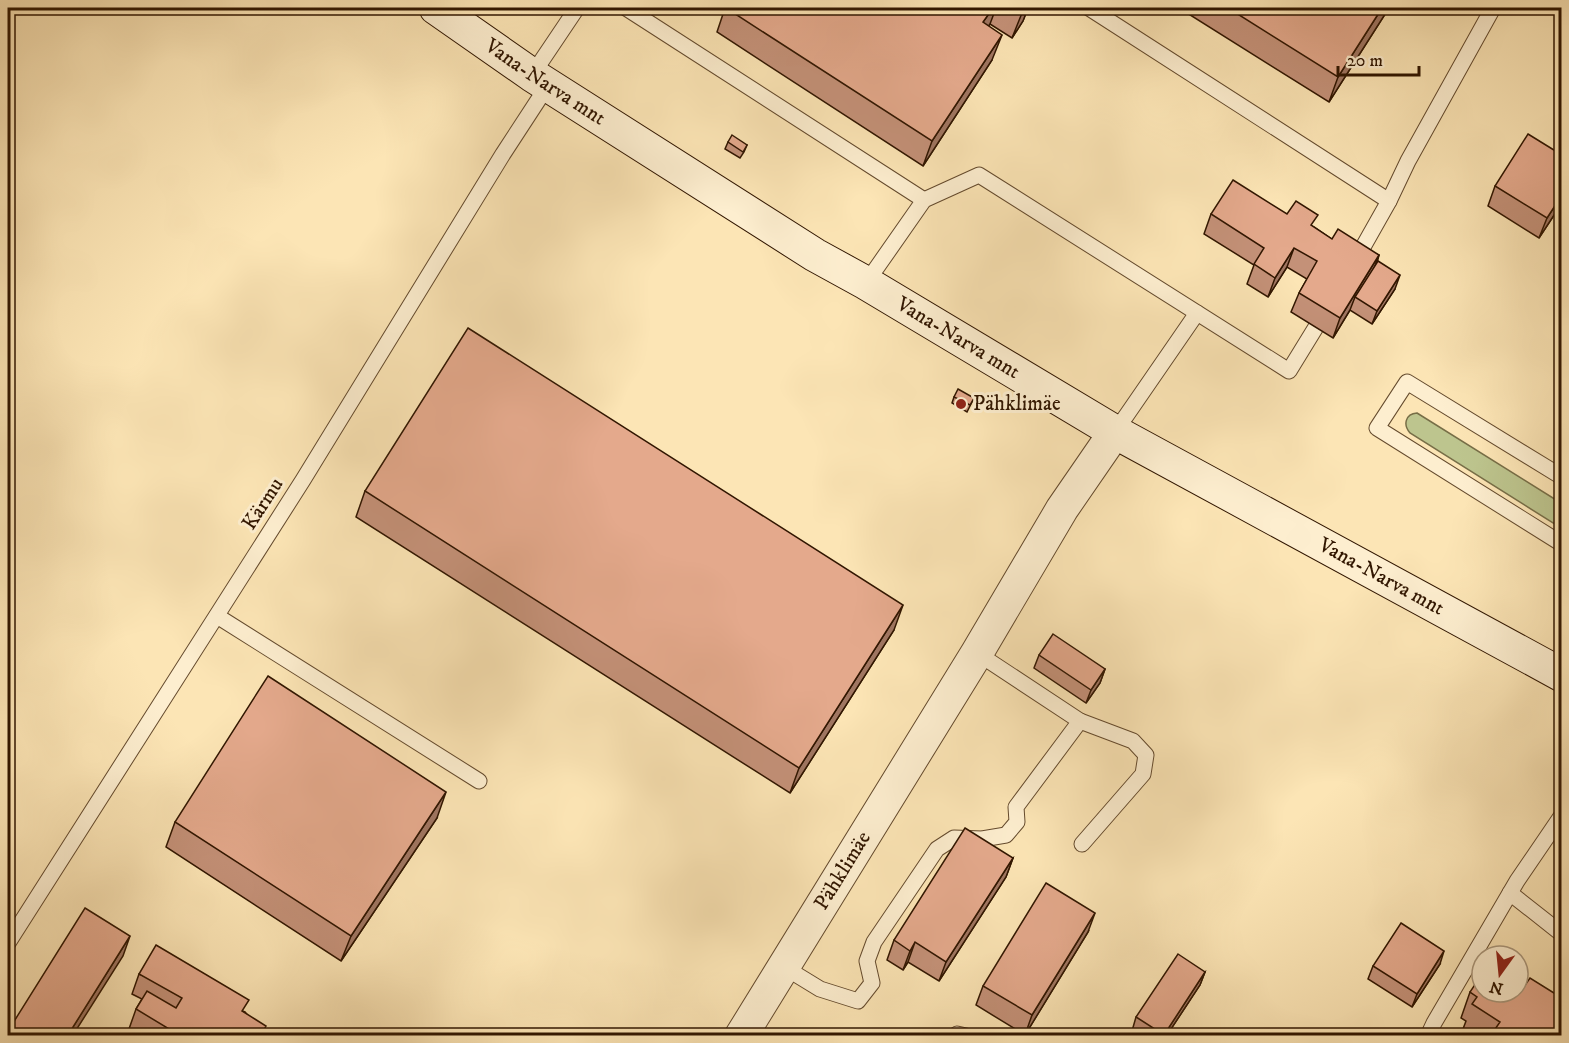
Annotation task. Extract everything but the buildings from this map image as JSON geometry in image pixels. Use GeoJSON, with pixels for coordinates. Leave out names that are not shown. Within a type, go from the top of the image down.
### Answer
{"type":"FeatureCollection","features":[{"type":"Feature","properties":{"kind":"main road","name":"Vana-Narva mnt"},"geometry":{"type":"LineString","coordinates":[[436,8],[540,80],[795,242],[1115,432],[1562,675]]}},
{"type":"Feature","properties":{"kind":"street","name":"Pähklimäe"},"geometry":{"type":"LineString","coordinates":[[741,1035],[977,653],[1062,509],[1115,432]]}},
{"type":"Feature","properties":{"kind":"lane","name":"Kärmu"},"geometry":{"type":"LineString","coordinates":[[8,943],[303,480],[503,154],[566,27],[578,8]]}},
{"type":"Feature","properties":{"kind":"lane"},"geometry":{"type":"LineString","coordinates":[[626,8],[924,200]]}},
{"type":"Feature","properties":{"kind":"lane"},"geometry":{"type":"LineString","coordinates":[[1089,8],[1389,201]]}},
{"type":"Feature","properties":{"kind":"lane"},"geometry":{"type":"LineString","coordinates":[[1354,264],[1493,8]]}},
{"type":"Feature","properties":{"kind":"lane"},"geometry":{"type":"LineString","coordinates":[[866,283],[924,200],[979,175],[1289,371],[1316,327]]}},
{"type":"Feature","properties":{"kind":"lane"},"geometry":{"type":"LineString","coordinates":[[1115,432],[1197,313]]}},
{"type":"Feature","properties":{"kind":"lane"},"geometry":{"type":"LineString","coordinates":[[1562,477],[1407,382],[1377,429],[1562,544]]}},
{"type":"Feature","properties":{"kind":"lane"},"geometry":{"type":"LineString","coordinates":[[217,616],[479,781]]}},
{"type":"Feature","properties":{"kind":"lane"},"geometry":{"type":"LineString","coordinates":[[977,653],[1080,721],[1133,741],[1146,755],[1143,774],[1082,843]]}},
{"type":"Feature","properties":{"kind":"lane"},"geometry":{"type":"LineString","coordinates":[[784,967],[820,989],[858,1001],[872,983],[867,961],[873,942],[937,849],[954,838],[982,839],[1006,836],[1017,822],[1016,807],[1080,721]]}},
{"type":"Feature","properties":{"kind":"lane"},"geometry":{"type":"LineString","coordinates":[[1428,1035],[1510,893],[1562,815]]}},
{"type":"Feature","properties":{"kind":"lane"},"geometry":{"type":"LineString","coordinates":[[1510,893],[1562,934]]}},
{"type":"Feature","properties":{"kind":"lane"},"geometry":{"type":"LineString","coordinates":[[955,1035],[966,1035]]}},
{"type":"Feature","properties":{"kind":"green space"},"geometry":{"type":"Polygon","coordinates":[[[1417,413],[1561,503],[1561,528],[1410,433],[1406,427],[1406,420],[1410,415],[1417,413]]]}},
{"type":"Feature","properties":{"kind":"place","name":"Pähklimäe"},"geometry":{"type":"Point","coordinates":[961,404]}}]}
